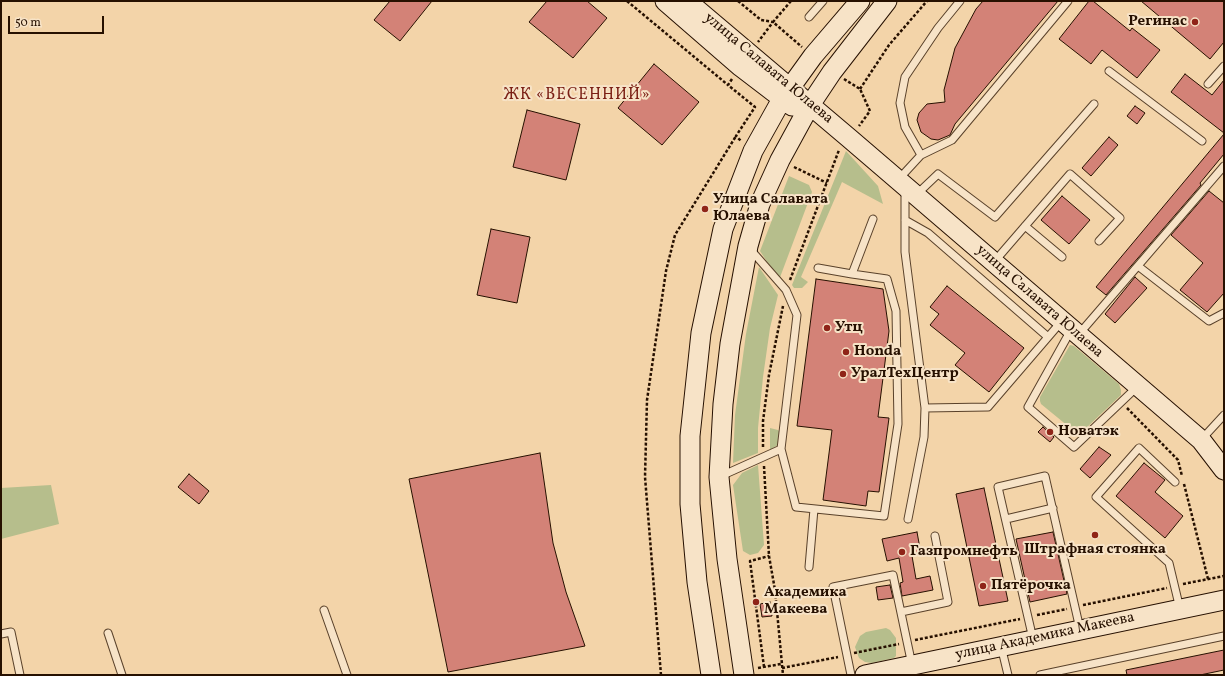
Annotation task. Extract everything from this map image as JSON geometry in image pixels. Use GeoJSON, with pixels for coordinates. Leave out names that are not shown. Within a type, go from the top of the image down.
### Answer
{"type":"FeatureCollection","features":[{"type":"Feature","properties":{"kind":"main road","name":"улица Салавата Юлаева"},"geometry":{"type":"LineString","coordinates":[[665,1],[741,67],[786,94],[849,138],[1201,440],[1224,470]]}},
{"type":"Feature","properties":{"kind":"main road"},"geometry":{"type":"LineString","coordinates":[[711,675],[697,582],[690,504],[690,436],[701,333],[723,229],[731,204],[753,150],[786,94],[813,56],[860,1]]}},
{"type":"Feature","properties":{"kind":"main road"},"geometry":{"type":"LineString","coordinates":[[744,675],[727,559],[719,477],[723,404],[730,344],[748,246],[760,204],[780,160],[808,110],[832,72],[887,1]]}},
{"type":"Feature","properties":{"kind":"main road","name":"улица Салавата Юлаева"},"geometry":{"type":"LineString","coordinates":[[691,2],[786,94]]}},
{"type":"Feature","properties":{"kind":"main road","name":"улица Академика Макеева"},"geometry":{"type":"LineString","coordinates":[[865,675],[1224,600]]}},
{"type":"Feature","properties":{"kind":"lane"},"geometry":{"type":"LineString","coordinates":[[809,17],[823,1]]}},
{"type":"Feature","properties":{"kind":"lane"},"geometry":{"type":"LineString","coordinates":[[921,155],[905,127],[900,103],[905,77],[938,28],[960,1]]}},
{"type":"Feature","properties":{"kind":"lane"},"geometry":{"type":"LineString","coordinates":[[908,520],[924,437],[925,408],[905,252],[906,187],[921,155],[952,140],[1068,1]]}},
{"type":"Feature","properties":{"kind":"lane"},"geometry":{"type":"LineString","coordinates":[[1208,84],[1224,66]]}},
{"type":"Feature","properties":{"kind":"lane"},"geometry":{"type":"LineString","coordinates":[[1109,71],[1202,141]]}},
{"type":"Feature","properties":{"kind":"lane"},"geometry":{"type":"LineString","coordinates":[[906,187],[938,174],[995,217],[1094,104]]}},
{"type":"Feature","properties":{"kind":"lane"},"geometry":{"type":"LineString","coordinates":[[1138,386],[1074,447],[1028,407],[1070,329],[1138,266],[1224,168]]}},
{"type":"Feature","properties":{"kind":"lane"},"geometry":{"type":"LineString","coordinates":[[994,262],[1070,174],[1120,218],[1100,241]]}},
{"type":"Feature","properties":{"kind":"lane"},"geometry":{"type":"LineString","coordinates":[[852,274],[873,219]]}},
{"type":"Feature","properties":{"kind":"lane"},"geometry":{"type":"LineString","coordinates":[[905,220],[928,233],[1048,337]]}},
{"type":"Feature","properties":{"kind":"lane"},"geometry":{"type":"LineString","coordinates":[[1025,226],[1062,257]]}},
{"type":"Feature","properties":{"kind":"lane"},"geometry":{"type":"LineString","coordinates":[[748,246],[786,290],[797,315],[782,449],[796,507],[884,516],[898,424],[896,312],[887,279],[818,268]]}},
{"type":"Feature","properties":{"kind":"lane"},"geometry":{"type":"LineString","coordinates":[[1138,266],[1209,321],[1224,313]]}},
{"type":"Feature","properties":{"kind":"lane"},"geometry":{"type":"LineString","coordinates":[[925,408],[988,407],[1048,337],[1070,329]]}},
{"type":"Feature","properties":{"kind":"lane"},"geometry":{"type":"LineString","coordinates":[[1201,440],[1224,414]]}},
{"type":"Feature","properties":{"kind":"lane"},"geometry":{"type":"LineString","coordinates":[[1175,482],[1139,448],[1096,497],[1169,563],[1180,609]]}},
{"type":"Feature","properties":{"kind":"lane"},"geometry":{"type":"LineString","coordinates":[[719,477],[782,449]]}},
{"type":"Feature","properties":{"kind":"lane"},"geometry":{"type":"LineString","coordinates":[[1033,639],[998,487],[1046,476],[1080,630]]}},
{"type":"Feature","properties":{"kind":"lane"},"geometry":{"type":"LineString","coordinates":[[1006,519],[1053,508]]}},
{"type":"Feature","properties":{"kind":"lane"},"geometry":{"type":"LineString","coordinates":[[809,567],[814,509]]}},
{"type":"Feature","properties":{"kind":"lane"},"geometry":{"type":"LineString","coordinates":[[901,612],[948,602],[934,536]]}},
{"type":"Feature","properties":{"kind":"lane"},"geometry":{"type":"LineString","coordinates":[[851,675],[833,587],[893,575],[912,665]]}},
{"type":"Feature","properties":{"kind":"lane"},"geometry":{"type":"LineString","coordinates":[[324,610],[347,675]]}},
{"type":"Feature","properties":{"kind":"lane"},"geometry":{"type":"LineString","coordinates":[[1,634],[10,632],[20,675]]}},
{"type":"Feature","properties":{"kind":"lane"},"geometry":{"type":"LineString","coordinates":[[108,633],[122,675]]}},
{"type":"Feature","properties":{"kind":"lane"},"geometry":{"type":"LineString","coordinates":[[1040,675],[1224,636]]}},
{"type":"Feature","properties":{"kind":"lane"},"geometry":{"type":"LineString","coordinates":[[1001,646],[1008,675]]}},
{"type":"Feature","properties":{"kind":"path"},"geometry":{"type":"LineString","coordinates":[[627,1],[755,108]]}},
{"type":"Feature","properties":{"kind":"path"},"geometry":{"type":"LineString","coordinates":[[738,1],[761,20],[773,22]]}},
{"type":"Feature","properties":{"kind":"path"},"geometry":{"type":"LineString","coordinates":[[860,89],[889,45],[927,1]]}},
{"type":"Feature","properties":{"kind":"path"},"geometry":{"type":"LineString","coordinates":[[728,85],[741,67]]}},
{"type":"Feature","properties":{"kind":"path"},"geometry":{"type":"LineString","coordinates":[[661,675],[645,477],[647,400],[666,271],[675,235],[736,136]]}},
{"type":"Feature","properties":{"kind":"path"},"geometry":{"type":"LineString","coordinates":[[764,667],[750,561],[769,556]]}},
{"type":"Feature","properties":{"kind":"path"},"geometry":{"type":"LineString","coordinates":[[782,668],[1224,576]]}},
{"type":"Feature","properties":{"kind":"green space"},"geometry":{"type":"Polygon","coordinates":[[[846,151],[878,186],[883,204],[842,182],[801,277],[808,282],[802,288],[794,288],[792,285],[846,151]]]}},
{"type":"Feature","properties":{"kind":"green space"},"geometry":{"type":"Polygon","coordinates":[[[789,176],[809,185],[812,192],[779,280],[760,251],[789,176]]]}},
{"type":"Feature","properties":{"kind":"green space"},"geometry":{"type":"Polygon","coordinates":[[[759,267],[778,295],[770,328],[763,377],[758,428],[758,453],[733,463],[735,415],[746,334],[759,267]]]}},
{"type":"Feature","properties":{"kind":"green space"},"geometry":{"type":"Polygon","coordinates":[[[1070,345],[1074,346],[1119,384],[1121,390],[1121,395],[1079,433],[1074,431],[1041,404],[1040,401],[1040,397],[1070,345]]]}},
{"type":"Feature","properties":{"kind":"green space"},"geometry":{"type":"Polygon","coordinates":[[[770,428],[778,430],[781,433],[778,445],[770,450],[770,428]]]}},
{"type":"Feature","properties":{"kind":"green space"},"geometry":{"type":"Polygon","coordinates":[[[758,465],[764,545],[758,553],[750,555],[743,551],[733,485],[742,473],[758,465]]]}},
{"type":"Feature","properties":{"kind":"green space"},"geometry":{"type":"Polygon","coordinates":[[[51,485],[59,524],[1,539],[1,488],[51,485]]]}},
{"type":"Feature","properties":{"kind":"green space"},"geometry":{"type":"Polygon","coordinates":[[[886,628],[890,630],[896,638],[896,656],[894,658],[872,663],[865,662],[859,658],[855,647],[860,636],[866,632],[886,628]]]}},
{"type":"Feature","properties":{"kind":"building"},"geometry":{"type":"Polygon","coordinates":[[[390,1],[432,1],[400,41],[374,20],[390,1]]]}},
{"type":"Feature","properties":{"kind":"building"},"geometry":{"type":"Polygon","coordinates":[[[547,1],[587,1],[607,18],[573,58],[529,22],[547,1]]]}},
{"type":"Feature","properties":{"kind":"building"},"geometry":{"type":"Polygon","coordinates":[[[983,1],[1058,1],[955,124],[950,135],[938,140],[931,139],[921,132],[917,120],[919,113],[927,104],[945,102],[944,90],[955,48],[976,9],[983,1]]]}},
{"type":"Feature","properties":{"kind":"building"},"geometry":{"type":"Polygon","coordinates":[[[1089,1],[1093,1],[1130,31],[1132,28],[1160,50],[1137,78],[1102,50],[1091,64],[1059,39],[1089,1]]]}},
{"type":"Feature","properties":{"kind":"building","name":"Регинас"},"geometry":{"type":"Polygon","coordinates":[[[1141,1],[1224,1],[1224,42],[1210,59],[1141,1]]]}},
{"type":"Feature","properties":{"kind":"building"},"geometry":{"type":"Polygon","coordinates":[[[654,64],[699,102],[662,145],[618,108],[654,64]]]}},
{"type":"Feature","properties":{"kind":"building"},"geometry":{"type":"Polygon","coordinates":[[[1185,74],[1212,95],[1224,80],[1224,133],[1171,92],[1185,74]]]}},
{"type":"Feature","properties":{"kind":"building"},"geometry":{"type":"Polygon","coordinates":[[[1135,106],[1145,113],[1137,124],[1127,116],[1135,106]]]}},
{"type":"Feature","properties":{"kind":"building"},"geometry":{"type":"Polygon","coordinates":[[[527,110],[580,124],[566,180],[513,167],[527,110]]]}},
{"type":"Feature","properties":{"kind":"building"},"geometry":{"type":"Polygon","coordinates":[[[1224,134],[1224,154],[1200,183],[1201,185],[1106,295],[1096,287],[1224,134]]]}},
{"type":"Feature","properties":{"kind":"building"},"geometry":{"type":"Polygon","coordinates":[[[1109,137],[1118,145],[1091,176],[1082,168],[1109,137]]]}},
{"type":"Feature","properties":{"kind":"building"},"geometry":{"type":"Polygon","coordinates":[[[1209,191],[1224,203],[1224,293],[1207,312],[1180,290],[1203,263],[1171,235],[1209,191]]]}},
{"type":"Feature","properties":{"kind":"building"},"geometry":{"type":"Polygon","coordinates":[[[1062,196],[1090,220],[1069,244],[1041,220],[1062,196]]]}},
{"type":"Feature","properties":{"kind":"building"},"geometry":{"type":"Polygon","coordinates":[[[491,229],[530,237],[517,303],[477,295],[491,229]]]}},
{"type":"Feature","properties":{"kind":"building"},"geometry":{"type":"Polygon","coordinates":[[[1135,277],[1147,288],[1115,323],[1105,314],[1135,277]]]}},
{"type":"Feature","properties":{"kind":"building","name":"УралТехЦентр"},"geometry":{"type":"Polygon","coordinates":[[[816,279],[883,289],[889,331],[878,417],[889,418],[879,492],[868,491],[866,506],[823,500],[832,430],[797,426],[816,279]]]}},
{"type":"Feature","properties":{"kind":"building"},"geometry":{"type":"Polygon","coordinates":[[[947,286],[1024,348],[989,392],[955,365],[965,353],[930,325],[939,314],[930,307],[947,286]]]}},
{"type":"Feature","properties":{"kind":"building"},"geometry":{"type":"Polygon","coordinates":[[[1043,427],[1054,437],[1050,442],[1038,432],[1043,427]]]}},
{"type":"Feature","properties":{"kind":"building"},"geometry":{"type":"Polygon","coordinates":[[[1099,447],[1111,455],[1090,478],[1080,469],[1099,447]]]}},
{"type":"Feature","properties":{"kind":"building"},"geometry":{"type":"Polygon","coordinates":[[[540,453],[553,543],[566,592],[585,646],[448,672],[409,479],[540,453]]]}},
{"type":"Feature","properties":{"kind":"building"},"geometry":{"type":"Polygon","coordinates":[[[1144,463],[1165,480],[1155,492],[1183,516],[1165,538],[1116,496],[1144,463]]]}},
{"type":"Feature","properties":{"kind":"building"},"geometry":{"type":"Polygon","coordinates":[[[189,474],[209,491],[199,504],[178,487],[189,474]]]}},
{"type":"Feature","properties":{"kind":"building"},"geometry":{"type":"Polygon","coordinates":[[[984,488],[1008,601],[979,606],[956,494],[984,488]]]}},
{"type":"Feature","properties":{"kind":"building"},"geometry":{"type":"Polygon","coordinates":[[[917,532],[921,554],[912,556],[916,579],[930,576],[933,590],[902,596],[900,583],[903,582],[899,558],[887,561],[882,539],[917,532]]]}},
{"type":"Feature","properties":{"kind":"building"},"geometry":{"type":"Polygon","coordinates":[[[1053,532],[1067,594],[1030,602],[1016,539],[1053,532]]]}},
{"type":"Feature","properties":{"kind":"building"},"geometry":{"type":"Polygon","coordinates":[[[890,585],[893,598],[878,600],[876,587],[890,585]]]}},
{"type":"Feature","properties":{"kind":"building"},"geometry":{"type":"Polygon","coordinates":[[[770,602],[772,616],[762,617],[760,604],[770,602]]]}},
{"type":"Feature","properties":{"kind":"building"},"geometry":{"type":"Polygon","coordinates":[[[1224,650],[1224,670],[1200,675],[1127,675],[1126,670],[1224,650]]]}},
{"type":"Feature","properties":{"kind":"place","name":"Регинас"},"geometry":{"type":"Point","coordinates":[1195,22]}},
{"type":"Feature","properties":{"kind":"place","name":"Улица Салавата Юлаева"},"geometry":{"type":"Point","coordinates":[705,209]}},
{"type":"Feature","properties":{"kind":"place","name":"Утц"},"geometry":{"type":"Point","coordinates":[827,328]}},
{"type":"Feature","properties":{"kind":"place","name":"Honda"},"geometry":{"type":"Point","coordinates":[846,352]}},
{"type":"Feature","properties":{"kind":"place","name":"УралТехЦентр"},"geometry":{"type":"Point","coordinates":[843,374]}},
{"type":"Feature","properties":{"kind":"place","name":"Новатэк"},"geometry":{"type":"Point","coordinates":[1050,432]}},
{"type":"Feature","properties":{"kind":"place","name":"Штрафная стоянка"},"geometry":{"type":"Point","coordinates":[1095,535]}},
{"type":"Feature","properties":{"kind":"place","name":"Газпромнефть"},"geometry":{"type":"Point","coordinates":[902,552]}},
{"type":"Feature","properties":{"kind":"place","name":"Пятёрочка"},"geometry":{"type":"Point","coordinates":[983,586]}},
{"type":"Feature","properties":{"kind":"place","name":"Академика Макеева"},"geometry":{"type":"Point","coordinates":[756,602]}},
{"type":"Feature","properties":{"kind":"district","name":"ЖК «ВЕСЕННИЙ»"},"geometry":{"type":"Point","coordinates":[577,96]}}]}
